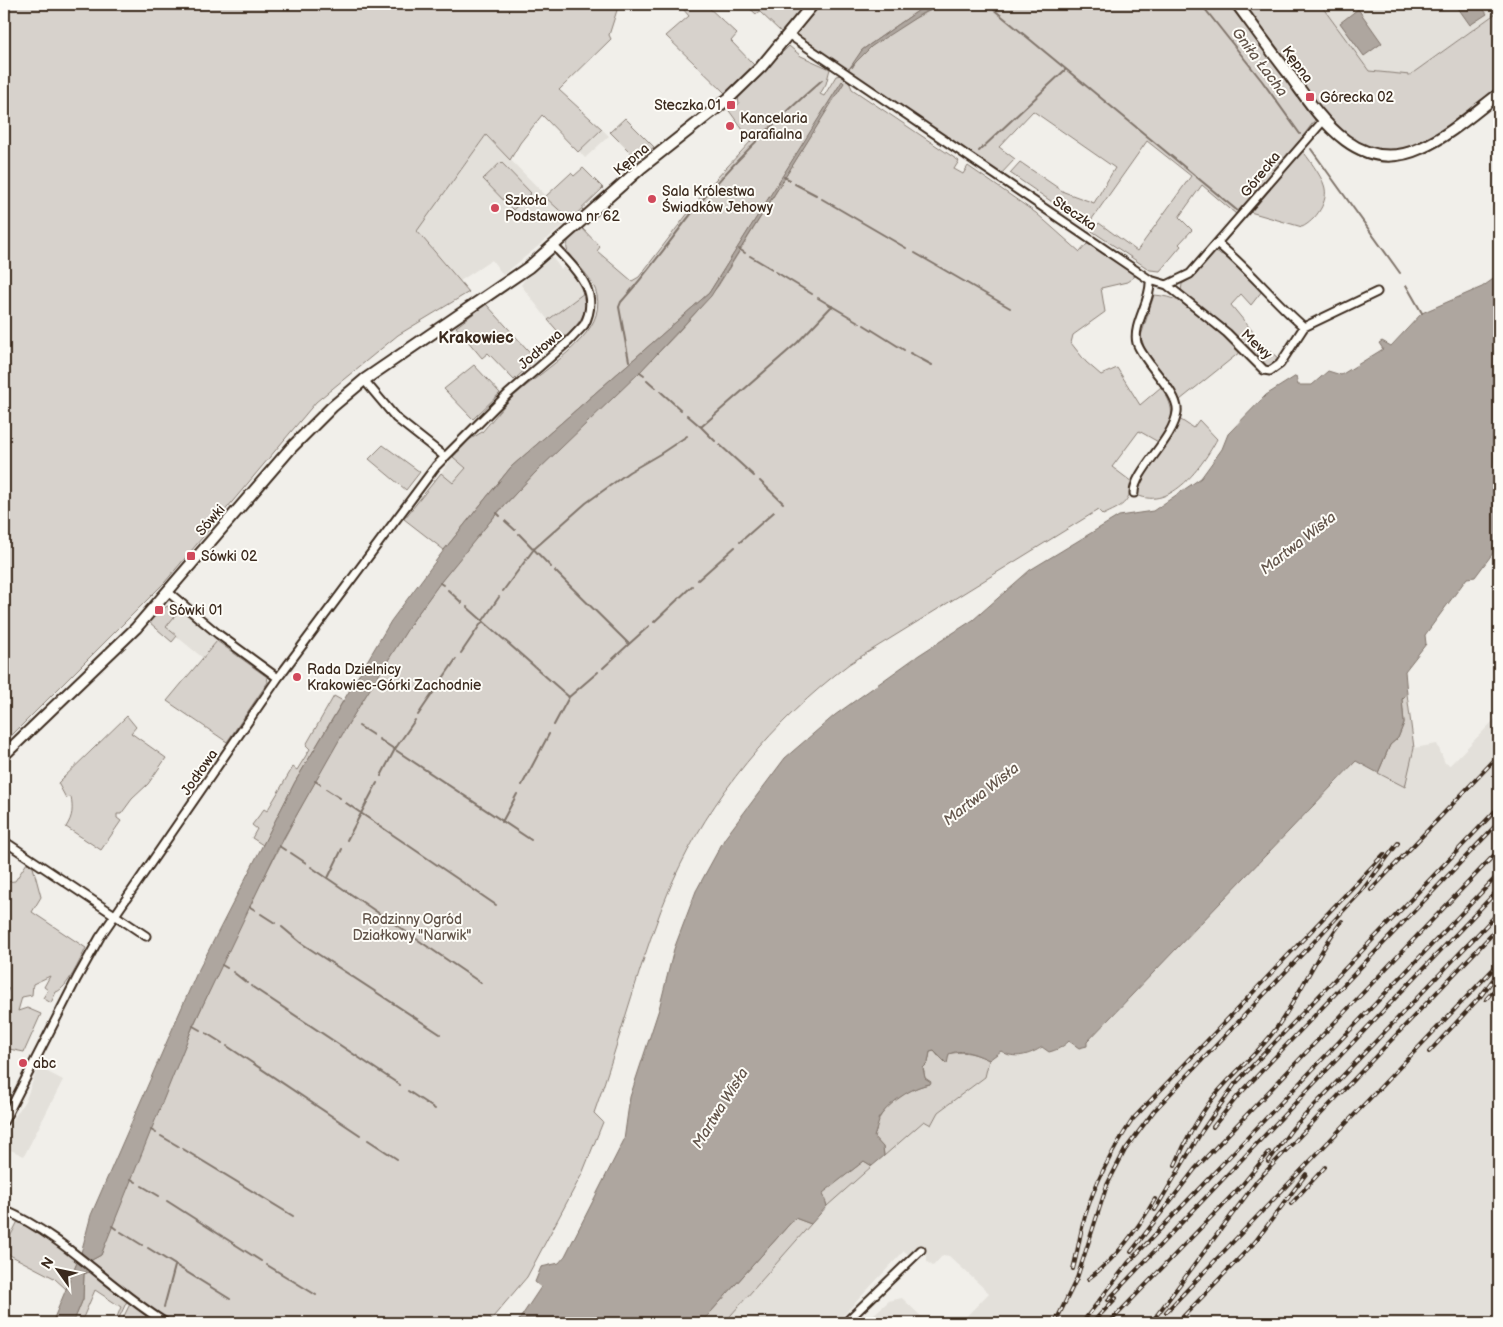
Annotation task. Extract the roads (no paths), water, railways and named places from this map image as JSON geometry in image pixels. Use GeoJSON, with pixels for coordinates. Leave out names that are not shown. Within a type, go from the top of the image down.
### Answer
{"type":"FeatureCollection","features":[{"type":"Feature","properties":{"kind":"street","name":"Kępna"},"geometry":{"type":"LineString","coordinates":[[452,320],[518,276],[642,167],[728,99],[761,67],[813,4]]}},
{"type":"Feature","properties":{"kind":"street","name":"Kępna"},"geometry":{"type":"LineString","coordinates":[[1237,4],[1323,121],[1337,136],[1354,146],[1374,153],[1401,154],[1422,148],[1499,94]]}},
{"type":"Feature","properties":{"kind":"street","name":"Steczka"},"geometry":{"type":"LineString","coordinates":[[788,34],[1150,280]]}},
{"type":"Feature","properties":{"kind":"street","name":"Górecka"},"geometry":{"type":"LineString","coordinates":[[1167,286],[1190,274],[1323,121]]}},
{"type":"Feature","properties":{"kind":"street"},"geometry":{"type":"LineString","coordinates":[[1218,244],[1238,261],[1277,304],[1304,327],[1377,292]]}},
{"type":"Feature","properties":{"kind":"street","name":"Jodłowa"},"geometry":{"type":"LineString","coordinates":[[4,1121],[76,978],[115,914],[278,678],[444,456],[508,394],[569,341],[588,317],[591,309],[588,287],[580,274],[554,246]]}},
{"type":"Feature","properties":{"kind":"street"},"geometry":{"type":"LineString","coordinates":[[1134,493],[1138,480],[1162,446],[1177,412],[1174,399],[1146,361],[1137,341],[1138,329],[1151,289],[1150,280],[1167,286]]}},
{"type":"Feature","properties":{"kind":"street","name":"Mewy"},"geometry":{"type":"LineString","coordinates":[[1167,286],[1227,333],[1256,363],[1267,371],[1277,367],[1304,327]]}},
{"type":"Feature","properties":{"kind":"street","name":"Sówki"},"geometry":{"type":"LineString","coordinates":[[4,755],[136,628],[291,448],[332,406],[364,380],[452,320]]}},
{"type":"Feature","properties":{"kind":"street"},"geometry":{"type":"LineString","coordinates":[[364,380],[396,418],[444,456]]}},
{"type":"Feature","properties":{"kind":"street"},"geometry":{"type":"LineString","coordinates":[[168,592],[218,634],[278,678]]}},
{"type":"Feature","properties":{"kind":"street"},"geometry":{"type":"LineString","coordinates":[[4,841],[146,936]]}},
{"type":"Feature","properties":{"kind":"street"},"geometry":{"type":"LineString","coordinates":[[4,1210],[37,1225],[136,1305],[166,1323]]}},
{"type":"Feature","properties":{"kind":"street"},"geometry":{"type":"LineString","coordinates":[[845,1323],[921,1250]]}},
{"type":"Feature","properties":{"kind":"water"},"geometry":{"type":"Polygon","coordinates":[[[933,4],[947,4],[923,13],[872,46],[849,69],[862,50],[922,8],[933,4]]]}},
{"type":"Feature","properties":{"kind":"water"},"geometry":{"type":"Polygon","coordinates":[[[1464,4],[1480,4],[1487,14],[1470,25],[1458,8],[1464,4]]]}},
{"type":"Feature","properties":{"kind":"water"},"geometry":{"type":"Polygon","coordinates":[[[1358,9],[1382,43],[1364,56],[1340,23],[1358,9]]]}},
{"type":"Feature","properties":{"kind":"water"},"geometry":{"type":"Polygon","coordinates":[[[842,81],[844,83],[711,296],[640,372],[535,473],[497,513],[440,583],[414,619],[350,721],[279,846],[193,1026],[101,1255],[90,1261],[89,1272],[84,1274],[83,1299],[73,1323],[52,1323],[81,1253],[91,1215],[196,975],[295,782],[391,621],[444,550],[511,467],[709,293],[842,81]]]}},
{"type":"Feature","properties":{"kind":"water","name":"Martwa Wisła"},"geometry":{"type":"Polygon","coordinates":[[[1499,275],[1499,545],[1475,577],[1467,578],[1425,635],[1426,644],[1405,671],[1407,694],[1402,699],[1404,723],[1398,738],[1390,745],[1378,773],[1356,761],[1087,1042],[1087,1046],[1079,1048],[1069,1041],[1060,1048],[1049,1052],[1042,1047],[1017,1056],[1001,1051],[989,1060],[974,1054],[954,1052],[949,1054],[947,1064],[934,1051],[930,1052],[928,1063],[923,1068],[925,1078],[931,1082],[930,1084],[908,1092],[888,1107],[878,1119],[874,1137],[883,1147],[884,1156],[872,1166],[864,1161],[823,1193],[827,1206],[811,1224],[795,1218],[701,1323],[517,1323],[541,1287],[535,1282],[541,1267],[559,1263],[565,1256],[624,1140],[630,1097],[659,1009],[674,949],[696,891],[725,838],[785,758],[835,715],[919,655],[973,620],[1030,570],[1119,516],[1153,511],[1201,478],[1222,449],[1228,434],[1266,395],[1296,376],[1298,385],[1312,385],[1328,371],[1341,375],[1383,349],[1379,343],[1382,341],[1391,346],[1422,313],[1482,287],[1499,275]]]}},
{"type":"Feature","properties":{"kind":"waterway"},"geometry":{"type":"LineString","coordinates":[[987,4],[1239,212]]}},
{"type":"Feature","properties":{"kind":"waterway","name":"Gniła Łacha"},"geometry":{"type":"LineString","coordinates":[[1201,4],[1262,81],[1300,134]]}},
{"type":"Feature","properties":{"kind":"waterway"},"geometry":{"type":"LineString","coordinates":[[979,151],[1065,70]]}},
{"type":"Feature","properties":{"kind":"waterway"},"geometry":{"type":"LineString","coordinates":[[629,361],[619,307],[621,302],[718,182],[761,137],[822,80]]}},
{"type":"Feature","properties":{"kind":"waterway","name":"Gniła Łacha"},"geometry":{"type":"LineString","coordinates":[[1311,149],[1400,273]]}},
{"type":"Feature","properties":{"kind":"waterway","name":"Gniła Łacha"},"geometry":{"type":"LineString","coordinates":[[784,177],[790,180]]}},
{"type":"Feature","properties":{"kind":"waterway"},"geometry":{"type":"LineString","coordinates":[[795,184],[816,195]]}},
{"type":"Feature","properties":{"kind":"waterway"},"geometry":{"type":"LineString","coordinates":[[822,199],[906,248]]}},
{"type":"Feature","properties":{"kind":"waterway","name":"Gniła Łacha"},"geometry":{"type":"LineString","coordinates":[[739,249],[745,253]]}},
{"type":"Feature","properties":{"kind":"waterway"},"geometry":{"type":"LineString","coordinates":[[915,253],[1010,308]]}},
{"type":"Feature","properties":{"kind":"waterway"},"geometry":{"type":"LineString","coordinates":[[750,256],[772,269]]}},
{"type":"Feature","properties":{"kind":"waterway"},"geometry":{"type":"LineString","coordinates":[[776,272],[812,294]]}},
{"type":"Feature","properties":{"kind":"waterway","name":"Gniła Łacha"},"geometry":{"type":"LineString","coordinates":[[1406,285],[1422,313]]}},
{"type":"Feature","properties":{"kind":"waterway"},"geometry":{"type":"LineString","coordinates":[[818,298],[860,323]]}},
{"type":"Feature","properties":{"kind":"waterway"},"geometry":{"type":"LineString","coordinates":[[687,415],[701,427],[797,343],[832,306]]}},
{"type":"Feature","properties":{"kind":"waterway"},"geometry":{"type":"LineString","coordinates":[[864,325],[904,350]]}},
{"type":"Feature","properties":{"kind":"waterway"},"geometry":{"type":"LineString","coordinates":[[910,353],[932,365]]}},
{"type":"Feature","properties":{"kind":"waterway"},"geometry":{"type":"LineString","coordinates":[[640,372],[644,375]]}},
{"type":"Feature","properties":{"kind":"waterway"},"geometry":{"type":"LineString","coordinates":[[647,380],[656,388]]}},
{"type":"Feature","properties":{"kind":"waterway"},"geometry":{"type":"LineString","coordinates":[[661,392],[681,410]]}},
{"type":"Feature","properties":{"kind":"waterway"},"geometry":{"type":"LineString","coordinates":[[701,427],[715,441]]}},
{"type":"Feature","properties":{"kind":"waterway"},"geometry":{"type":"LineString","coordinates":[[503,591],[534,549],[586,503],[629,472],[687,436]]}},
{"type":"Feature","properties":{"kind":"waterway"},"geometry":{"type":"LineString","coordinates":[[720,445],[754,476]]}},
{"type":"Feature","properties":{"kind":"waterway"},"geometry":{"type":"LineString","coordinates":[[760,481],[783,503]]}},
{"type":"Feature","properties":{"kind":"waterway"},"geometry":{"type":"LineString","coordinates":[[740,542],[774,512]]}},
{"type":"Feature","properties":{"kind":"waterway"},"geometry":{"type":"LineString","coordinates":[[497,513],[500,516]]}},
{"type":"Feature","properties":{"kind":"waterway"},"geometry":{"type":"LineString","coordinates":[[505,521],[515,530]]}},
{"type":"Feature","properties":{"kind":"waterway"},"geometry":{"type":"LineString","coordinates":[[519,534],[551,567]]}},
{"type":"Feature","properties":{"kind":"waterway"},"geometry":{"type":"LineString","coordinates":[[698,580],[735,547]]}},
{"type":"Feature","properties":{"kind":"waterway"},"geometry":{"type":"LineString","coordinates":[[555,571],[629,644],[603,668]]}},
{"type":"Feature","properties":{"kind":"waterway"},"geometry":{"type":"LineString","coordinates":[[654,622],[692,586]]}},
{"type":"Feature","properties":{"kind":"waterway"},"geometry":{"type":"LineString","coordinates":[[448,590],[462,603]]}},
{"type":"Feature","properties":{"kind":"waterway"},"geometry":{"type":"LineString","coordinates":[[461,653],[499,597]]}},
{"type":"Feature","properties":{"kind":"waterway"},"geometry":{"type":"LineString","coordinates":[[467,607],[569,697],[554,725]]}},
{"type":"Feature","properties":{"kind":"waterway"},"geometry":{"type":"LineString","coordinates":[[629,644],[649,626]]}},
{"type":"Feature","properties":{"kind":"waterway"},"geometry":{"type":"LineString","coordinates":[[418,715],[456,659]]}},
{"type":"Feature","properties":{"kind":"waterway"},"geometry":{"type":"LineString","coordinates":[[569,697],[598,672]]}},
{"type":"Feature","properties":{"kind":"waterway"},"geometry":{"type":"LineString","coordinates":[[381,776],[395,749],[415,720]]}},
{"type":"Feature","properties":{"kind":"waterway"},"geometry":{"type":"LineString","coordinates":[[359,726],[373,735]]}},
{"type":"Feature","properties":{"kind":"waterway"},"geometry":{"type":"LineString","coordinates":[[522,785],[549,734]]}},
{"type":"Feature","properties":{"kind":"waterway"},"geometry":{"type":"LineString","coordinates":[[379,739],[531,840]]}},
{"type":"Feature","properties":{"kind":"waterway"},"geometry":{"type":"LineString","coordinates":[[315,781],[320,784]]}},
{"type":"Feature","properties":{"kind":"waterway"},"geometry":{"type":"LineString","coordinates":[[347,840],[377,783]]}},
{"type":"Feature","properties":{"kind":"waterway"},"geometry":{"type":"LineString","coordinates":[[326,789],[340,798]]}},
{"type":"Feature","properties":{"kind":"waterway"},"geometry":{"type":"LineString","coordinates":[[502,822],[517,794]]}},
{"type":"Feature","properties":{"kind":"waterway"},"geometry":{"type":"LineString","coordinates":[[346,803],[496,905]]}},
{"type":"Feature","properties":{"kind":"waterway"},"geometry":{"type":"LineString","coordinates":[[279,846],[285,850]]}},
{"type":"Feature","properties":{"kind":"waterway"},"geometry":{"type":"LineString","coordinates":[[328,878],[342,849]]}},
{"type":"Feature","properties":{"kind":"waterway"},"geometry":{"type":"LineString","coordinates":[[291,853],[306,863]]}},
{"type":"Feature","properties":{"kind":"waterway"},"geometry":{"type":"LineString","coordinates":[[311,867],[481,983]]}},
{"type":"Feature","properties":{"kind":"waterway"},"geometry":{"type":"LineString","coordinates":[[250,907],[255,910]]}},
{"type":"Feature","properties":{"kind":"waterway"},"geometry":{"type":"LineString","coordinates":[[261,914],[275,923]]}},
{"type":"Feature","properties":{"kind":"waterway"},"geometry":{"type":"LineString","coordinates":[[282,927],[301,943],[440,1034]]}},
{"type":"Feature","properties":{"kind":"waterway"},"geometry":{"type":"LineString","coordinates":[[222,965],[227,968]]}},
{"type":"Feature","properties":{"kind":"waterway"},"geometry":{"type":"LineString","coordinates":[[233,972],[247,983]]}},
{"type":"Feature","properties":{"kind":"waterway"},"geometry":{"type":"LineString","coordinates":[[251,986],[400,1085]]}},
{"type":"Feature","properties":{"kind":"waterway"},"geometry":{"type":"LineString","coordinates":[[193,1026],[200,1030]]}},
{"type":"Feature","properties":{"kind":"waterway"},"geometry":{"type":"LineString","coordinates":[[206,1033],[222,1043]]}},
{"type":"Feature","properties":{"kind":"waterway"},"geometry":{"type":"LineString","coordinates":[[227,1046],[360,1135]]}},
{"type":"Feature","properties":{"kind":"waterway"},"geometry":{"type":"LineString","coordinates":[[408,1091],[435,1109]]}},
{"type":"Feature","properties":{"kind":"waterway"},"geometry":{"type":"LineString","coordinates":[[151,1130],[156,1133]]}},
{"type":"Feature","properties":{"kind":"waterway"},"geometry":{"type":"LineString","coordinates":[[161,1136],[178,1146]]}},
{"type":"Feature","properties":{"kind":"waterway"},"geometry":{"type":"LineString","coordinates":[[368,1140],[397,1159]]}},
{"type":"Feature","properties":{"kind":"waterway"},"geometry":{"type":"LineString","coordinates":[[183,1149],[293,1216]]}},
{"type":"Feature","properties":{"kind":"waterway"},"geometry":{"type":"LineString","coordinates":[[131,1179],[136,1182]]}},
{"type":"Feature","properties":{"kind":"waterway"},"geometry":{"type":"LineString","coordinates":[[142,1186],[159,1196]]}},
{"type":"Feature","properties":{"kind":"waterway"},"geometry":{"type":"LineString","coordinates":[[167,1201],[261,1261]]}},
{"type":"Feature","properties":{"kind":"waterway"},"geometry":{"type":"LineString","coordinates":[[112,1226],[116,1229]]}},
{"type":"Feature","properties":{"kind":"waterway"},"geometry":{"type":"LineString","coordinates":[[121,1232],[142,1245]]}},
{"type":"Feature","properties":{"kind":"waterway"},"geometry":{"type":"LineString","coordinates":[[148,1248],[230,1299]]}},
{"type":"Feature","properties":{"kind":"waterway"},"geometry":{"type":"LineString","coordinates":[[267,1265],[316,1295]]}},
{"type":"Feature","properties":{"kind":"waterway"},"geometry":{"type":"LineString","coordinates":[[164,1307],[175,1266]]}},
{"type":"Feature","properties":{"kind":"railway"},"geometry":{"type":"LineString","coordinates":[[1371,890],[1499,755]]}},
{"type":"Feature","properties":{"kind":"railway"},"geometry":{"type":"LineString","coordinates":[[1155,1210],[1202,1131],[1235,1084],[1499,807]]}},
{"type":"Feature","properties":{"kind":"railway"},"geometry":{"type":"LineString","coordinates":[[1213,1127],[1237,1097],[1499,822]]}},
{"type":"Feature","properties":{"kind":"railway"},"geometry":{"type":"LineString","coordinates":[[1055,1323],[1077,1278],[1107,1185],[1125,1150],[1154,1111],[1361,892],[1398,843]]}},
{"type":"Feature","properties":{"kind":"railway"},"geometry":{"type":"LineString","coordinates":[[1131,1252],[1195,1169],[1499,850]]}},
{"type":"Feature","properties":{"kind":"railway"},"geometry":{"type":"LineString","coordinates":[[1073,1269],[1083,1222],[1094,1190],[1112,1153],[1133,1119],[1384,854]]}},
{"type":"Feature","properties":{"kind":"railway"},"geometry":{"type":"LineString","coordinates":[[1082,1323],[1128,1263],[1499,874]]}},
{"type":"Feature","properties":{"kind":"railway"},"geometry":{"type":"LineString","coordinates":[[1108,1300],[1499,889]]}},
{"type":"Feature","properties":{"kind":"railway"},"geometry":{"type":"LineString","coordinates":[[1268,1162],[1292,1129],[1499,912]]}},
{"type":"Feature","properties":{"kind":"railway"},"geometry":{"type":"LineString","coordinates":[[1175,1165],[1192,1131],[1207,1107],[1219,1091],[1258,1051],[1282,1021],[1323,948],[1342,921]]}},
{"type":"Feature","properties":{"kind":"railway"},"geometry":{"type":"LineString","coordinates":[[1151,1323],[1257,1181],[1499,927]]}},
{"type":"Feature","properties":{"kind":"railway"},"geometry":{"type":"LineString","coordinates":[[1166,1312],[1499,963]]}},
{"type":"Feature","properties":{"kind":"railway"},"geometry":{"type":"LineString","coordinates":[[1429,1052],[1480,997],[1498,973]]}},
{"type":"Feature","properties":{"kind":"railway"},"geometry":{"type":"LineString","coordinates":[[1486,999],[1499,985]]}},
{"type":"Feature","properties":{"kind":"railway"},"geometry":{"type":"LineString","coordinates":[[1109,1323],[1242,1185],[1269,1152]]}},
{"type":"Feature","properties":{"kind":"railway"},"geometry":{"type":"LineString","coordinates":[[1291,1204],[1325,1167]]}},
{"type":"Feature","properties":{"kind":"railway"},"geometry":{"type":"LineString","coordinates":[[1177,1323],[1255,1242],[1306,1174]]}},
{"type":"Feature","properties":{"kind":"railway"},"geometry":{"type":"LineString","coordinates":[[1088,1279],[1126,1243],[1155,1199]]}},
{"type":"Feature","properties":{"kind":"railway"},"geometry":{"type":"LineString","coordinates":[[1092,1323],[1116,1298]]}},
{"type":"Feature","properties":{"kind":"place","name":"Górecka 02"},"geometry":{"type":"Point","coordinates":[1310,97]}},
{"type":"Feature","properties":{"kind":"place","name":"Steczka 01"},"geometry":{"type":"Point","coordinates":[731,105]}},
{"type":"Feature","properties":{"kind":"place","name":"Kancelaria parafialna"},"geometry":{"type":"Point","coordinates":[730,126]}},
{"type":"Feature","properties":{"kind":"place","name":"Sala Królestwa Świadków Jehowy"},"geometry":{"type":"Point","coordinates":[652,199]}},
{"type":"Feature","properties":{"kind":"place","name":"Szkoła Podstawowa nr 62"},"geometry":{"type":"Point","coordinates":[495,208]}},
{"type":"Feature","properties":{"kind":"place","name":"Sówki 02"},"geometry":{"type":"Point","coordinates":[191,556]}},
{"type":"Feature","properties":{"kind":"place","name":"Sówki 01"},"geometry":{"type":"Point","coordinates":[159,610]}},
{"type":"Feature","properties":{"kind":"place","name":"Rada Dzielnicy Krakowiec-Górki Zachodnie"},"geometry":{"type":"Point","coordinates":[297,677]}},
{"type":"Feature","properties":{"kind":"place","name":"abc"},"geometry":{"type":"Point","coordinates":[23,1063]}},
{"type":"Feature","properties":{"kind":"district","name":"Krakowiec"},"geometry":{"type":"Point","coordinates":[476,337]}},
{"type":"Feature","properties":{"kind":"park label","name":"Rodzinny Ogród Działkowy \"Narwik\""},"geometry":{"type":"Point","coordinates":[412,928]}}]}
